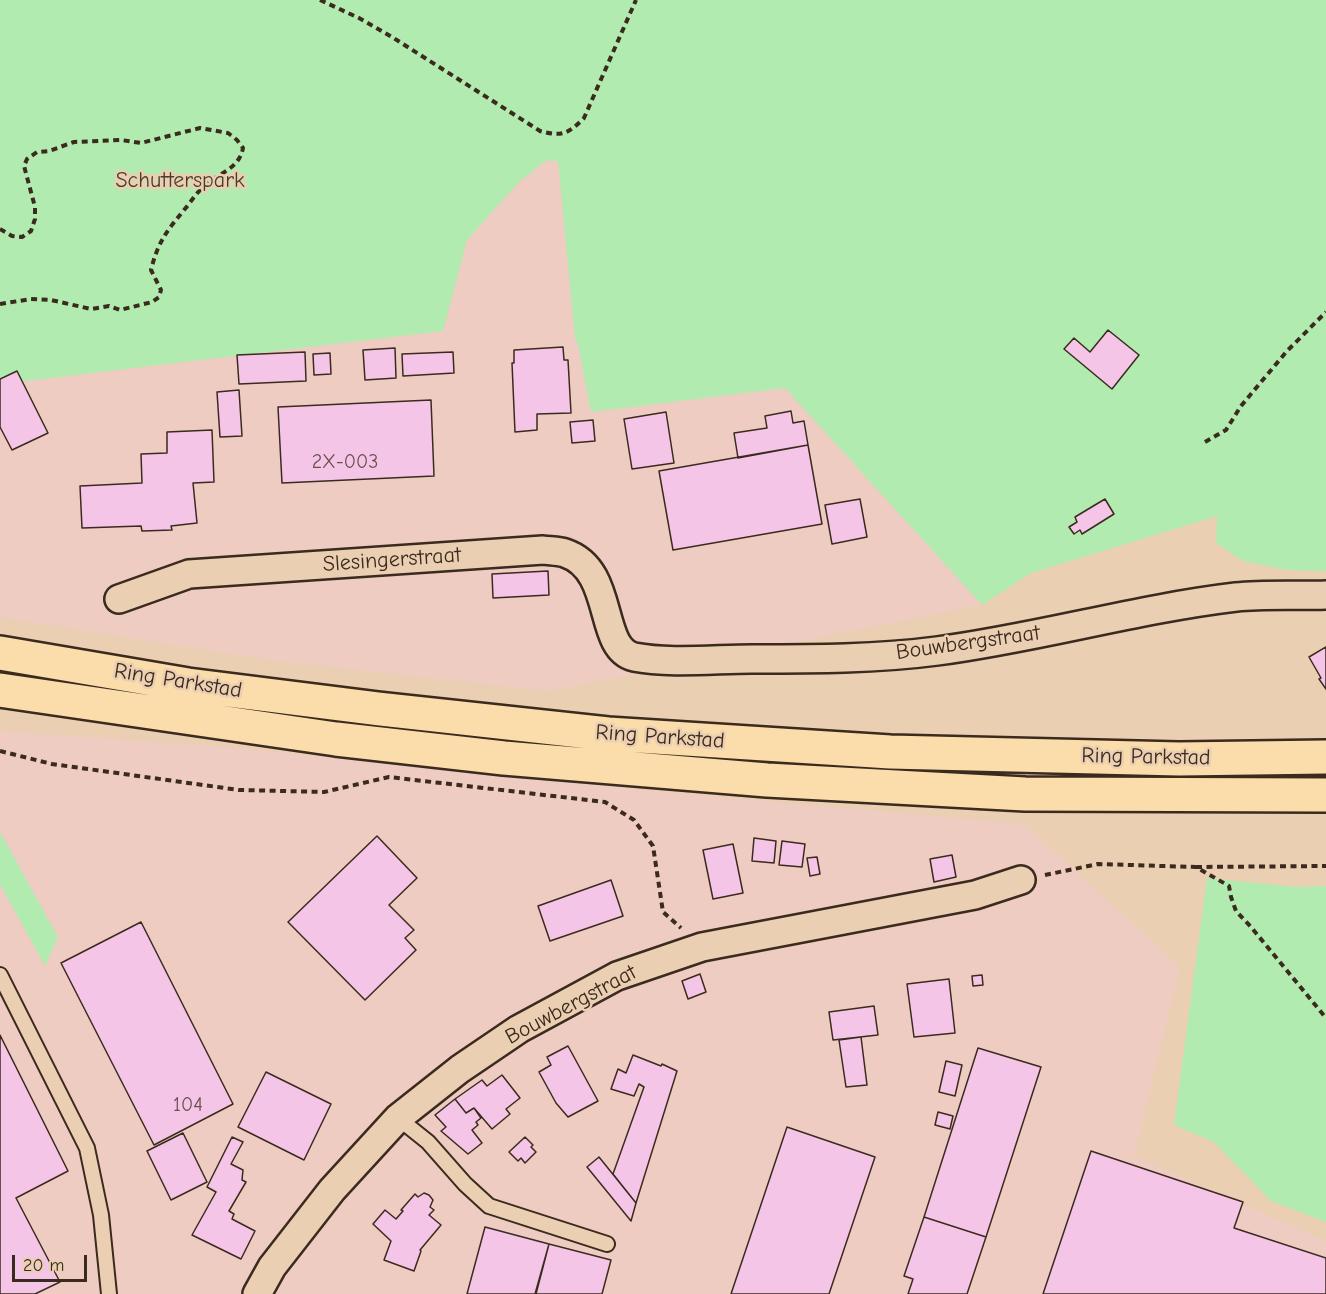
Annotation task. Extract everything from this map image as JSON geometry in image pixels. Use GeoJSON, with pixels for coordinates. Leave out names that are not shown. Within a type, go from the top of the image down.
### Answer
{"type":"FeatureCollection","features":[{"type":"Feature","properties":{"kind":"highway","name":"Ring Parkstad"},"geometry":{"type":"LineString","coordinates":[[0,653],[222,689],[390,711],[608,734],[890,752],[1179,759],[1326,757]]}},
{"type":"Feature","properties":{"kind":"highway","name":"Ring Parkstad"},"geometry":{"type":"LineString","coordinates":[[0,690],[347,740],[504,758],[744,778],[1025,794],[1326,795]]}},
{"type":"Feature","properties":{"kind":"street","name":"Slesingerstraat"},"geometry":{"type":"LineString","coordinates":[[119,599],[189,574],[543,550],[565,553],[590,570],[598,584],[614,639]]}},
{"type":"Feature","properties":{"kind":"street","name":"Bouwbergstraat"},"geometry":{"type":"LineString","coordinates":[[614,639],[621,650],[633,656],[670,659],[820,659],[936,651],[1038,634],[1136,613],[1237,597],[1326,595]]}},
{"type":"Feature","properties":{"kind":"street","name":"Bouwbergstraat"},"geometry":{"type":"LineString","coordinates":[[257,1294],[272,1267],[332,1190],[398,1118],[460,1069],[519,1029],[617,976],[702,947],[975,895],[1021,880]]}},
{"type":"Feature","properties":{"kind":"lane"},"geometry":{"type":"LineString","coordinates":[[0,975],[87,1148],[101,1215],[109,1294]]}},
{"type":"Feature","properties":{"kind":"lane"},"geometry":{"type":"LineString","coordinates":[[398,1118],[428,1142],[465,1184],[489,1206],[607,1244]]}},
{"type":"Feature","properties":{"kind":"path"},"geometry":{"type":"LineString","coordinates":[[320,0],[359,18],[392,37],[540,131],[561,135],[571,131],[584,118],[636,0]]}},
{"type":"Feature","properties":{"kind":"path"},"geometry":{"type":"LineString","coordinates":[[0,229],[12,236],[22,237],[31,231],[35,219],[35,207],[24,166],[27,159],[37,152],[50,151],[74,142],[121,140],[141,144],[200,128],[228,133],[243,148],[241,159],[199,190],[156,248],[151,270],[161,290],[159,297],[152,302],[120,310],[109,306],[91,309],[51,300],[31,299],[0,304]]}},
{"type":"Feature","properties":{"kind":"path"},"geometry":{"type":"LineString","coordinates":[[1205,442],[1226,430],[1248,397],[1287,351],[1326,312]]}},
{"type":"Feature","properties":{"kind":"path"},"geometry":{"type":"LineString","coordinates":[[0,751],[52,764],[239,790],[324,792],[389,777],[605,802],[634,820],[653,846],[663,912],[702,947]]}},
{"type":"Feature","properties":{"kind":"path"},"geometry":{"type":"LineString","coordinates":[[1021,880],[1098,864],[1196,867],[1326,866]]}},
{"type":"Feature","properties":{"kind":"path"},"geometry":{"type":"LineString","coordinates":[[1196,867],[1229,886],[1236,911],[1326,1018]]}},
{"type":"Feature","properties":{"kind":"shaded area"},"geometry":{"type":"Polygon","coordinates":[[[546,161],[558,161],[575,338],[591,412],[785,388],[982,605],[549,691],[270,660],[0,617],[0,384],[443,331],[467,240],[518,183],[546,161]]]}},
{"type":"Feature","properties":{"kind":"shaded area"},"geometry":{"type":"Polygon","coordinates":[[[0,731],[239,748],[673,793],[1024,824],[1180,967],[1134,1156],[1326,1241],[1326,1294],[0,1294],[0,731]]]}},
{"type":"Feature","properties":{"kind":"green space","name":"Schutterspark"},"geometry":{"type":"Polygon","coordinates":[[[0,0],[1326,0],[1326,571],[1287,570],[1243,561],[1216,543],[1217,516],[1031,573],[982,605],[785,388],[591,412],[575,338],[558,161],[545,161],[518,183],[467,240],[443,331],[0,384],[0,0]]]}},
{"type":"Feature","properties":{"kind":"green space"},"geometry":{"type":"Polygon","coordinates":[[[0,832],[58,937],[45,966],[0,884],[0,832]]]}},
{"type":"Feature","properties":{"kind":"green space"},"geometry":{"type":"Polygon","coordinates":[[[1207,878],[1297,887],[1326,886],[1326,1222],[1271,1201],[1214,1142],[1174,1125],[1207,878]]]}},
{"type":"Feature","properties":{"kind":"building"},"geometry":{"type":"Polygon","coordinates":[[[1108,330],[1139,355],[1112,389],[1064,349],[1074,338],[1090,352],[1108,330]]]}},
{"type":"Feature","properties":{"kind":"building"},"geometry":{"type":"Polygon","coordinates":[[[563,347],[564,360],[568,360],[571,413],[537,414],[537,430],[515,432],[512,363],[514,363],[514,350],[563,347]]]}},
{"type":"Feature","properties":{"kind":"building"},"geometry":{"type":"Polygon","coordinates":[[[395,348],[396,378],[365,380],[363,350],[395,348]]]}},
{"type":"Feature","properties":{"kind":"building"},"geometry":{"type":"Polygon","coordinates":[[[305,352],[306,381],[239,384],[237,355],[305,352]]]}},
{"type":"Feature","properties":{"kind":"building"},"geometry":{"type":"Polygon","coordinates":[[[453,352],[454,373],[403,376],[402,354],[453,352]]]}},
{"type":"Feature","properties":{"kind":"building"},"geometry":{"type":"Polygon","coordinates":[[[330,353],[331,374],[314,375],[313,354],[330,353]]]}},
{"type":"Feature","properties":{"kind":"building"},"geometry":{"type":"Polygon","coordinates":[[[17,371],[48,433],[12,450],[0,427],[0,379],[17,371]]]}},
{"type":"Feature","properties":{"kind":"building"},"geometry":{"type":"Polygon","coordinates":[[[239,390],[242,436],[220,437],[217,392],[239,390]]]}},
{"type":"Feature","properties":{"kind":"building"},"geometry":{"type":"Polygon","coordinates":[[[431,400],[434,476],[282,483],[278,407],[431,400]]]}},
{"type":"Feature","properties":{"kind":"building"},"geometry":{"type":"Polygon","coordinates":[[[791,411],[793,423],[804,421],[808,445],[738,458],[734,433],[767,428],[765,416],[791,411]]]}},
{"type":"Feature","properties":{"kind":"building"},"geometry":{"type":"Polygon","coordinates":[[[666,412],[674,463],[632,469],[624,419],[666,412]]]}},
{"type":"Feature","properties":{"kind":"building"},"geometry":{"type":"Polygon","coordinates":[[[593,420],[595,441],[572,443],[570,422],[593,420]]]}},
{"type":"Feature","properties":{"kind":"building"},"geometry":{"type":"Polygon","coordinates":[[[212,430],[214,482],[193,483],[197,523],[171,526],[172,530],[142,531],[141,526],[82,528],[80,486],[142,483],[141,454],[167,453],[167,432],[212,430]]]}},
{"type":"Feature","properties":{"kind":"building"},"geometry":{"type":"Polygon","coordinates":[[[808,445],[822,524],[673,550],[659,471],[808,445]]]}},
{"type":"Feature","properties":{"kind":"building"},"geometry":{"type":"Polygon","coordinates":[[[860,499],[867,537],[832,544],[825,505],[860,499]]]}},
{"type":"Feature","properties":{"kind":"building"},"geometry":{"type":"Polygon","coordinates":[[[1105,499],[1114,514],[1082,534],[1080,530],[1074,534],[1069,527],[1077,522],[1075,517],[1105,499]]]}},
{"type":"Feature","properties":{"kind":"building"},"geometry":{"type":"Polygon","coordinates":[[[548,571],[549,595],[493,598],[492,574],[548,571]]]}},
{"type":"Feature","properties":{"kind":"building"},"geometry":{"type":"Polygon","coordinates":[[[1326,647],[1326,689],[1309,657],[1326,647]]]}},
{"type":"Feature","properties":{"kind":"building"},"geometry":{"type":"Polygon","coordinates":[[[377,836],[417,878],[389,905],[414,930],[405,938],[416,950],[365,1000],[288,922],[377,836]]]}},
{"type":"Feature","properties":{"kind":"building"},"geometry":{"type":"Polygon","coordinates":[[[754,838],[776,841],[774,863],[752,861],[754,838]]]}},
{"type":"Feature","properties":{"kind":"building"},"geometry":{"type":"Polygon","coordinates":[[[782,841],[805,844],[802,867],[779,865],[782,841]]]}},
{"type":"Feature","properties":{"kind":"building"},"geometry":{"type":"Polygon","coordinates":[[[733,844],[743,893],[713,899],[703,850],[733,844]]]}},
{"type":"Feature","properties":{"kind":"building"},"geometry":{"type":"Polygon","coordinates":[[[952,855],[956,877],[934,882],[930,859],[952,855]]]}},
{"type":"Feature","properties":{"kind":"building"},"geometry":{"type":"Polygon","coordinates":[[[817,857],[820,874],[810,876],[807,858],[817,857]]]}},
{"type":"Feature","properties":{"kind":"building"},"geometry":{"type":"Polygon","coordinates":[[[611,880],[623,916],[550,941],[538,906],[611,880]]]}},
{"type":"Feature","properties":{"kind":"building"},"geometry":{"type":"Polygon","coordinates":[[[141,922],[233,1104],[154,1145],[61,963],[141,922]]]}},
{"type":"Feature","properties":{"kind":"building"},"geometry":{"type":"Polygon","coordinates":[[[700,974],[706,992],[688,999],[682,981],[700,974]]]}},
{"type":"Feature","properties":{"kind":"building"},"geometry":{"type":"Polygon","coordinates":[[[982,975],[983,985],[973,986],[972,976],[982,975]]]}},
{"type":"Feature","properties":{"kind":"building"},"geometry":{"type":"Polygon","coordinates":[[[949,979],[955,1033],[914,1037],[907,984],[949,979]]]}},
{"type":"Feature","properties":{"kind":"building"},"geometry":{"type":"Polygon","coordinates":[[[874,1006],[878,1035],[833,1040],[829,1012],[874,1006]]]}},
{"type":"Feature","properties":{"kind":"building"},"geometry":{"type":"Polygon","coordinates":[[[0,1035],[68,1171],[16,1198],[60,1282],[35,1294],[0,1294],[0,1035]]]}},
{"type":"Feature","properties":{"kind":"building"},"geometry":{"type":"Polygon","coordinates":[[[861,1037],[867,1085],[846,1087],[839,1040],[861,1037]]]}},
{"type":"Feature","properties":{"kind":"building"},"geometry":{"type":"Polygon","coordinates":[[[568,1046],[598,1101],[568,1117],[556,1103],[539,1072],[551,1065],[547,1057],[568,1046]]]}},
{"type":"Feature","properties":{"kind":"building"},"geometry":{"type":"Polygon","coordinates":[[[978,1048],[1041,1067],[986,1237],[924,1217],[978,1048]]]}},
{"type":"Feature","properties":{"kind":"building"},"geometry":{"type":"Polygon","coordinates":[[[633,1055],[677,1071],[636,1203],[613,1174],[644,1087],[639,1084],[634,1096],[611,1089],[618,1069],[626,1073],[633,1055]]]}},
{"type":"Feature","properties":{"kind":"building"},"geometry":{"type":"Polygon","coordinates":[[[946,1061],[962,1065],[955,1096],[939,1092],[946,1061]]]}},
{"type":"Feature","properties":{"kind":"building"},"geometry":{"type":"Polygon","coordinates":[[[266,1072],[331,1104],[304,1160],[238,1127],[266,1072]]]}},
{"type":"Feature","properties":{"kind":"building"},"geometry":{"type":"Polygon","coordinates":[[[502,1075],[520,1098],[506,1109],[510,1114],[492,1129],[474,1108],[466,1113],[455,1099],[482,1080],[487,1086],[502,1075]]]}},
{"type":"Feature","properties":{"kind":"building"},"geometry":{"type":"Polygon","coordinates":[[[455,1099],[466,1113],[474,1108],[481,1118],[472,1130],[482,1143],[468,1154],[441,1131],[446,1127],[435,1115],[455,1099]]]}},
{"type":"Feature","properties":{"kind":"building"},"geometry":{"type":"Polygon","coordinates":[[[938,1112],[953,1116],[950,1129],[935,1125],[938,1112]]]}},
{"type":"Feature","properties":{"kind":"building"},"geometry":{"type":"Polygon","coordinates":[[[787,1127],[875,1157],[829,1294],[731,1294],[787,1127]]]}},
{"type":"Feature","properties":{"kind":"building"},"geometry":{"type":"Polygon","coordinates":[[[183,1133],[207,1182],[171,1200],[147,1151],[183,1133]]]}},
{"type":"Feature","properties":{"kind":"building"},"geometry":{"type":"Polygon","coordinates":[[[232,1137],[243,1142],[231,1164],[243,1170],[242,1180],[246,1182],[229,1211],[234,1214],[232,1219],[255,1231],[241,1259],[192,1235],[216,1192],[207,1187],[232,1137]]]}},
{"type":"Feature","properties":{"kind":"building"},"geometry":{"type":"Polygon","coordinates":[[[525,1137],[536,1152],[525,1163],[521,1158],[518,1161],[509,1152],[525,1137]]]}},
{"type":"Feature","properties":{"kind":"building"},"geometry":{"type":"Polygon","coordinates":[[[1091,1151],[1243,1202],[1234,1228],[1326,1258],[1326,1294],[1043,1294],[1091,1151]]]}},
{"type":"Feature","properties":{"kind":"building"},"geometry":{"type":"Polygon","coordinates":[[[599,1157],[636,1203],[631,1221],[587,1167],[599,1157]]]}},
{"type":"Feature","properties":{"kind":"building"},"geometry":{"type":"Polygon","coordinates":[[[424,1193],[433,1200],[430,1207],[434,1210],[429,1215],[441,1225],[420,1250],[414,1271],[384,1260],[391,1241],[373,1224],[385,1210],[396,1219],[415,1194],[418,1197],[424,1193]]]}},
{"type":"Feature","properties":{"kind":"building"},"geometry":{"type":"Polygon","coordinates":[[[924,1217],[986,1237],[967,1294],[908,1294],[913,1279],[904,1276],[924,1217]]]}},
{"type":"Feature","properties":{"kind":"building"},"geometry":{"type":"Polygon","coordinates":[[[485,1227],[549,1244],[535,1294],[467,1294],[485,1227]]]}},
{"type":"Feature","properties":{"kind":"building"},"geometry":{"type":"Polygon","coordinates":[[[549,1244],[611,1260],[602,1294],[536,1294],[549,1244]]]}}]}
